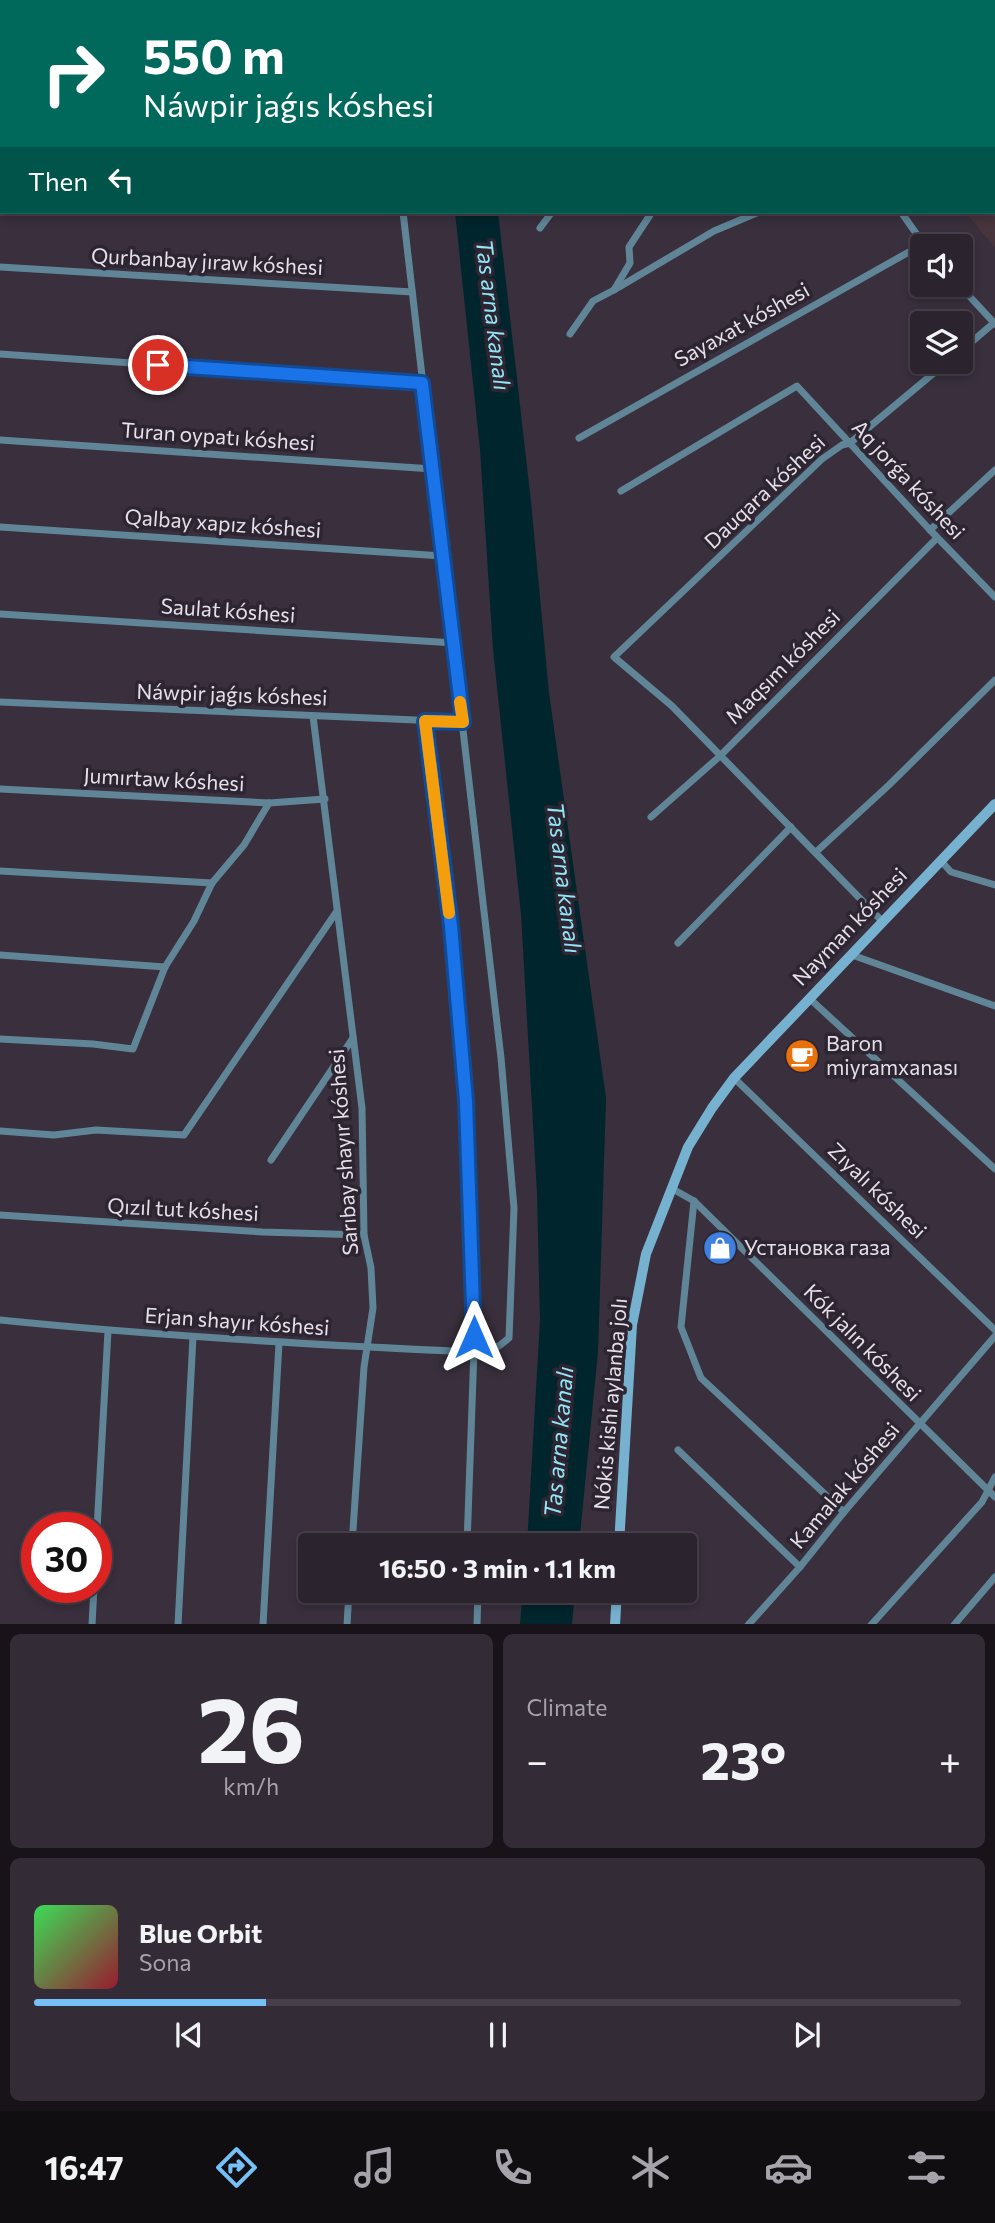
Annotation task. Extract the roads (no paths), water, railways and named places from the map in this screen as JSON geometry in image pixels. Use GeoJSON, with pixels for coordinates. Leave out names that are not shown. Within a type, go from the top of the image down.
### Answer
{"type":"FeatureCollection","features":[{"type":"Feature","properties":{"kind":"main road","name":"Nayman kóshesi"},"geometry":{"type":"LineString","coordinates":[[734,1078],[995,804]]}},
{"type":"Feature","properties":{"kind":"main road","name":"Nókis kishi aylanba jolı"},"geometry":{"type":"LineString","coordinates":[[620,1533],[632,1325],[646,1254],[688,1147],[734,1078]]}},
{"type":"Feature","properties":{"kind":"main road"},"geometry":{"type":"LineString","coordinates":[[615,1624],[616,1603]]}},
{"type":"Feature","properties":{"kind":"street"},"geometry":{"type":"LineString","coordinates":[[402,214],[494,992],[514,1208],[509,1338],[499,1346],[473,1352]]}},
{"type":"Feature","properties":{"kind":"street"},"geometry":{"type":"LineString","coordinates":[[540,228],[550,214]]}},
{"type":"Feature","properties":{"kind":"street"},"geometry":{"type":"LineString","coordinates":[[614,290],[630,262],[629,247],[651,214]]}},
{"type":"Feature","properties":{"kind":"street"},"geometry":{"type":"LineString","coordinates":[[570,334],[593,301],[714,230],[754,214]]}},
{"type":"Feature","properties":{"kind":"street"},"geometry":{"type":"LineString","coordinates":[[902,214],[916,234]]}},
{"type":"Feature","properties":{"kind":"street","name":"Sayaxat kóshesi"},"geometry":{"type":"LineString","coordinates":[[579,438],[910,254]]}},
{"type":"Feature","properties":{"kind":"street","name":"Qurbanbay jıraw kóshesi"},"geometry":{"type":"LineString","coordinates":[[0,267],[412,292]]}},
{"type":"Feature","properties":{"kind":"street"},"geometry":{"type":"LineString","coordinates":[[970,297],[995,323],[973,341]]}},
{"type":"Feature","properties":{"kind":"street"},"geometry":{"type":"LineString","coordinates":[[0,354],[422,383]]}},
{"type":"Feature","properties":{"kind":"street","name":"Dauqara kóshesi"},"geometry":{"type":"LineString","coordinates":[[720,756],[672,706],[614,657],[822,460],[842,444],[850,443],[933,374]]}},
{"type":"Feature","properties":{"kind":"street","name":"Aq jorǵa kóshesi"},"geometry":{"type":"LineString","coordinates":[[621,491],[797,386],[995,597]]}},
{"type":"Feature","properties":{"kind":"street","name":"Turan oypatı kóshesi"},"geometry":{"type":"LineString","coordinates":[[0,440],[433,469]]}},
{"type":"Feature","properties":{"kind":"street"},"geometry":{"type":"LineString","coordinates":[[930,530],[995,470]]}},
{"type":"Feature","properties":{"kind":"street","name":"Qalbay xapız kóshesi"},"geometry":{"type":"LineString","coordinates":[[0,527],[443,556]]}},
{"type":"Feature","properties":{"kind":"street","name":"Maqsım kóshesi"},"geometry":{"type":"LineString","coordinates":[[651,817],[720,756],[937,538]]}},
{"type":"Feature","properties":{"kind":"street","name":"Saulat kóshesi"},"geometry":{"type":"LineString","coordinates":[[0,614],[454,643]]}},
{"type":"Feature","properties":{"kind":"street"},"geometry":{"type":"LineString","coordinates":[[816,852],[889,785],[995,680]]}},
{"type":"Feature","properties":{"kind":"street","name":"Náwpir jaǵıs kóshesi"},"geometry":{"type":"LineString","coordinates":[[0,702],[463,722]]}},
{"type":"Feature","properties":{"kind":"street","name":"Sarıbay shayır kóshesi"},"geometry":{"type":"LineString","coordinates":[[313,716],[362,1108],[364,1235],[371,1268],[373,1308],[367,1347],[353,1533]]}},
{"type":"Feature","properties":{"kind":"street"},"geometry":{"type":"LineString","coordinates":[[425,721],[451,926],[466,1101],[475,1322],[467,1533]]}},
{"type":"Feature","properties":{"kind":"street"},"geometry":{"type":"LineString","coordinates":[[720,756],[883,922]]}},
{"type":"Feature","properties":{"kind":"street","name":"Jumırtaw kóshesi"},"geometry":{"type":"LineString","coordinates":[[0,789],[268,803],[325,799]]}},
{"type":"Feature","properties":{"kind":"street"},"geometry":{"type":"LineString","coordinates":[[0,1039],[133,1049],[165,967],[194,921],[212,883],[244,845],[268,803]]}},
{"type":"Feature","properties":{"kind":"street"},"geometry":{"type":"LineString","coordinates":[[678,943],[791,827]]}},
{"type":"Feature","properties":{"kind":"street"},"geometry":{"type":"LineString","coordinates":[[941,861],[951,872],[995,885]]}},
{"type":"Feature","properties":{"kind":"street"},"geometry":{"type":"LineString","coordinates":[[0,871],[212,883]]}},
{"type":"Feature","properties":{"kind":"street"},"geometry":{"type":"LineString","coordinates":[[0,1131],[54,1135],[96,1130],[184,1135],[338,910]]}},
{"type":"Feature","properties":{"kind":"street"},"geometry":{"type":"LineString","coordinates":[[0,955],[165,967]]}},
{"type":"Feature","properties":{"kind":"street"},"geometry":{"type":"LineString","coordinates":[[852,955],[995,1006]]}},
{"type":"Feature","properties":{"kind":"street"},"geometry":{"type":"LineString","coordinates":[[809,998],[995,1170]]}},
{"type":"Feature","properties":{"kind":"street"},"geometry":{"type":"LineString","coordinates":[[271,1160],[354,1038]]}},
{"type":"Feature","properties":{"kind":"street","name":"Zıyalı kóshesi"},"geometry":{"type":"LineString","coordinates":[[734,1078],[995,1330]]}},
{"type":"Feature","properties":{"kind":"street","name":"Kók jalın kóshesi"},"geometry":{"type":"LineString","coordinates":[[671,1188],[694,1201],[992,1495]]}},
{"type":"Feature","properties":{"kind":"street"},"geometry":{"type":"LineString","coordinates":[[694,1201],[681,1327],[701,1378],[844,1512]]}},
{"type":"Feature","properties":{"kind":"street","name":"Qızıl tut kóshesi"},"geometry":{"type":"LineString","coordinates":[[0,1215],[262,1233],[364,1235]]}},
{"type":"Feature","properties":{"kind":"street","name":"Erjan shayır kóshesi"},"geometry":{"type":"LineString","coordinates":[[0,1320],[279,1343],[473,1352]]}},
{"type":"Feature","properties":{"kind":"street"},"geometry":{"type":"LineString","coordinates":[[98,1512],[108,1331]]}},
{"type":"Feature","properties":{"kind":"street","name":"Kamalak kóshesi"},"geometry":{"type":"LineString","coordinates":[[749,1624],[995,1336]]}},
{"type":"Feature","properties":{"kind":"street"},"geometry":{"type":"LineString","coordinates":[[178,1624],[193,1337]]}},
{"type":"Feature","properties":{"kind":"street"},"geometry":{"type":"LineString","coordinates":[[263,1624],[279,1343]]}},
{"type":"Feature","properties":{"kind":"street"},"geometry":{"type":"LineString","coordinates":[[678,1450],[800,1567]]}},
{"type":"Feature","properties":{"kind":"street"},"geometry":{"type":"LineString","coordinates":[[872,1624],[992,1495],[995,1477]]}},
{"type":"Feature","properties":{"kind":"street"},"geometry":{"type":"LineString","coordinates":[[955,1624],[995,1577]]}},
{"type":"Feature","properties":{"kind":"street"},"geometry":{"type":"LineString","coordinates":[[92,1624],[93,1603]]}},
{"type":"Feature","properties":{"kind":"street"},"geometry":{"type":"LineString","coordinates":[[347,1624],[348,1603]]}},
{"type":"Feature","properties":{"kind":"street"},"geometry":{"type":"LineString","coordinates":[[477,1624],[478,1603]]}},
{"type":"Feature","properties":{"kind":"water","name":"Tas arna kanalı"},"geometry":{"type":"Polygon","coordinates":[[[455,214],[498,214],[531,502],[549,693],[606,1098],[598,1352],[580,1533],[528,1533],[540,1320],[537,1194],[521,914],[493,649],[480,449],[455,214]]]}},
{"type":"Feature","properties":{"kind":"water"},"geometry":{"type":"Polygon","coordinates":[[[522,1603],[574,1603],[572,1624],[520,1624],[522,1603]]]}},
{"type":"Feature","properties":{"kind":"place","name":"Baron miyramxanası"},"geometry":{"type":"Point","coordinates":[802,1056]}},
{"type":"Feature","properties":{"kind":"place","name":"Установка газа"},"geometry":{"type":"Point","coordinates":[720,1248]}}]}
